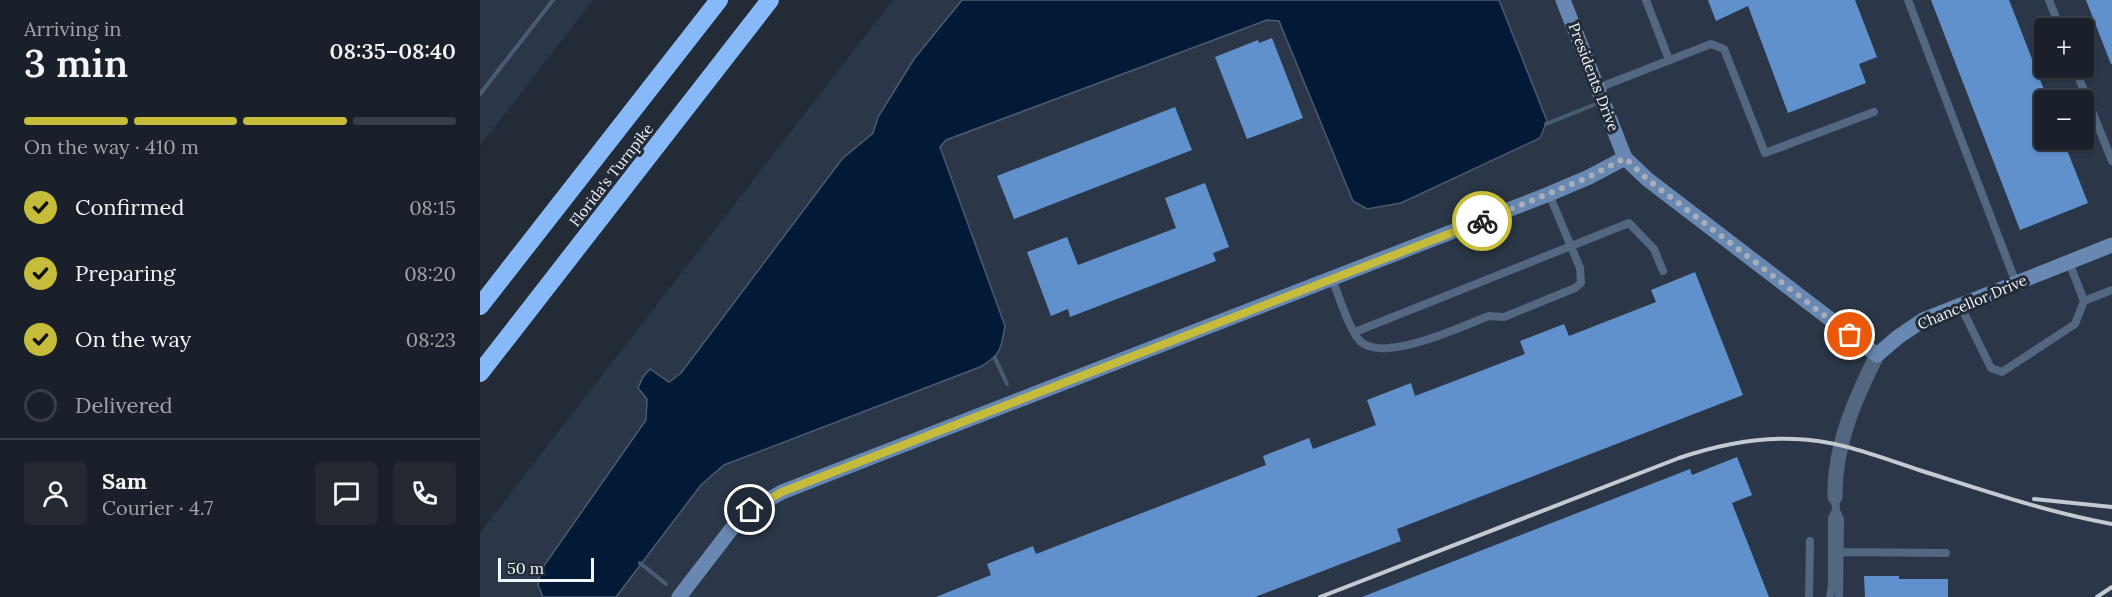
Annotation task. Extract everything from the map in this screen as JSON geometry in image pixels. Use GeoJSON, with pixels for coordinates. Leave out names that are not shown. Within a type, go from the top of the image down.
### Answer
{"type":"FeatureCollection","features":[{"type":"Feature","properties":{"kind":"highway","name":"Florida's Turnpike"},"geometry":{"type":"LineString","coordinates":[[480,306],[719,0]]}},
{"type":"Feature","properties":{"kind":"highway","name":"Florida's Turnpike"},"geometry":{"type":"LineString","coordinates":[[480,373],[770,0]]}},
{"type":"Feature","properties":{"kind":"street","name":"Presidents Drive"},"geometry":{"type":"LineString","coordinates":[[1563,0],[1625,158],[1647,179],[1877,355]]}},
{"type":"Feature","properties":{"kind":"street"},"geometry":{"type":"LineString","coordinates":[[679,597],[733,527],[750,510],[782,492],[1549,194],[1625,158]]}},
{"type":"Feature","properties":{"kind":"street","name":"Chancellor Drive"},"geometry":{"type":"LineString","coordinates":[[1835,504],[1834,478],[1840,445],[1859,390],[1877,355],[1923,320],[2112,245]]}},
{"type":"Feature","properties":{"kind":"lane"},"geometry":{"type":"LineString","coordinates":[[1646,0],[1669,60]]}},
{"type":"Feature","properties":{"kind":"lane"},"geometry":{"type":"LineString","coordinates":[[1908,0],[2016,283]]}},
{"type":"Feature","properties":{"kind":"lane"},"geometry":{"type":"LineString","coordinates":[[2049,0],[2056,18]]}},
{"type":"Feature","properties":{"kind":"lane"},"geometry":{"type":"LineString","coordinates":[[1598,88],[1711,44],[1724,50],[1765,153],[1874,112]]}},
{"type":"Feature","properties":{"kind":"lane"},"geometry":{"type":"LineString","coordinates":[[2079,78],[2112,161]]}},
{"type":"Feature","properties":{"kind":"lane"},"geometry":{"type":"LineString","coordinates":[[1332,279],[1360,342],[1375,350],[1401,348],[1489,316],[1504,317],[1575,288],[1581,283],[1580,268],[1549,194]]}},
{"type":"Feature","properties":{"kind":"lane"},"geometry":{"type":"LineString","coordinates":[[1355,332],[1629,223],[1654,249],[1663,271]]}},
{"type":"Feature","properties":{"kind":"lane"},"geometry":{"type":"LineString","coordinates":[[1960,304],[1991,368],[2002,372],[2075,324],[2084,301],[2070,262]]}},
{"type":"Feature","properties":{"kind":"lane"},"geometry":{"type":"LineString","coordinates":[[2084,301],[2112,290]]}},
{"type":"Feature","properties":{"kind":"lane"},"geometry":{"type":"LineString","coordinates":[[1835,504],[1840,519],[1839,597]]}},
{"type":"Feature","properties":{"kind":"lane"},"geometry":{"type":"LineString","coordinates":[[1830,597],[1832,518],[1835,504]]}},
{"type":"Feature","properties":{"kind":"lane"},"geometry":{"type":"LineString","coordinates":[[1809,597],[1810,541]]}},
{"type":"Feature","properties":{"kind":"lane"},"geometry":{"type":"LineString","coordinates":[[1840,552],[1946,554]]}},
{"type":"Feature","properties":{"kind":"shaded area"},"geometry":{"type":"Polygon","coordinates":[[[480,0],[593,0],[480,146],[480,0]]]}},
{"type":"Feature","properties":{"kind":"shaded area"},"geometry":{"type":"Polygon","coordinates":[[[893,0],[2112,0],[2112,597],[480,597],[480,533],[893,0]]]}},
{"type":"Feature","properties":{"kind":"water"},"geometry":{"type":"Polygon","coordinates":[[[962,0],[1499,0],[1547,121],[1540,138],[1401,203],[1367,209],[1353,201],[1279,21],[1267,20],[946,140],[940,147],[1005,326],[1001,346],[996,355],[980,367],[724,465],[701,485],[616,597],[543,597],[538,585],[541,570],[646,420],[647,399],[638,388],[643,377],[650,369],[669,382],[681,373],[842,159],[873,133],[878,117],[914,59],[962,0]]]}},
{"type":"Feature","properties":{"kind":"building"},"geometry":{"type":"Polygon","coordinates":[[[1708,0],[1855,0],[1877,57],[1859,64],[1866,83],[1788,113],[1748,6],[1716,21],[1708,0]]]}},
{"type":"Feature","properties":{"kind":"building"},"geometry":{"type":"Polygon","coordinates":[[[1931,0],[2009,0],[2034,64],[2034,78],[2039,78],[2044,90],[2034,90],[2034,150],[2067,150],[2088,203],[2020,230],[1931,0]]]}},
{"type":"Feature","properties":{"kind":"building"},"geometry":{"type":"Polygon","coordinates":[[[2086,0],[2112,0],[2112,64],[2111,64],[2086,0]]]}},
{"type":"Feature","properties":{"kind":"building"},"geometry":{"type":"Polygon","coordinates":[[[1272,38],[1303,118],[1247,139],[1215,57],[1258,40],[1259,43],[1272,38]]]}},
{"type":"Feature","properties":{"kind":"building"},"geometry":{"type":"Polygon","coordinates":[[[1175,107],[1192,150],[1014,219],[997,176],[1175,107]]]}},
{"type":"Feature","properties":{"kind":"building"},"geometry":{"type":"Polygon","coordinates":[[[1205,183],[1229,247],[1213,253],[1216,261],[1070,317],[1068,309],[1051,316],[1027,252],[1067,237],[1078,265],[1176,228],[1165,198],[1205,183]]]}},
{"type":"Feature","properties":{"kind":"building"},"geometry":{"type":"Polygon","coordinates":[[[1695,272],[1743,395],[1397,529],[1401,541],[1255,597],[936,597],[991,575],[987,564],[1033,546],[1036,554],[1266,465],[1263,456],[1309,438],[1313,449],[1376,425],[1367,400],[1411,383],[1415,396],[1525,354],[1520,341],[1564,324],[1569,336],[1656,302],[1651,290],[1695,272]]]}},
{"type":"Feature","properties":{"kind":"building"},"geometry":{"type":"Polygon","coordinates":[[[1737,457],[1752,495],[1732,503],[1769,597],[1362,597],[1690,469],[1692,475],[1737,457]]]}},
{"type":"Feature","properties":{"kind":"building"},"geometry":{"type":"Polygon","coordinates":[[[1864,576],[1948,579],[1948,597],[1865,597],[1864,576]]]}},
{"type":"Feature","properties":{"kind":"waterway"},"geometry":{"type":"LineString","coordinates":[[480,94],[553,0]]}},
{"type":"Feature","properties":{"kind":"waterway"},"geometry":{"type":"LineString","coordinates":[[1546,124],[1596,104]]}},
{"type":"Feature","properties":{"kind":"waterway"},"geometry":{"type":"LineString","coordinates":[[995,358],[1007,384]]}},
{"type":"Feature","properties":{"kind":"waterway"},"geometry":{"type":"LineString","coordinates":[[640,563],[666,584]]}},
{"type":"Feature","properties":{"kind":"railway"},"geometry":{"type":"LineString","coordinates":[[1320,597],[1679,458],[1708,449],[1765,439],[1827,442],[2015,500],[2112,524]]}},
{"type":"Feature","properties":{"kind":"railway"},"geometry":{"type":"LineString","coordinates":[[2034,499],[2112,507]]}},
{"type":"Feature","properties":{"kind":"railway"},"geometry":{"type":"LineString","coordinates":[[2097,597],[2112,587]]}},
{"type":"Feature","properties":{"kind":"way so far"},"geometry":{"type":"LineString","coordinates":[[1482,221],[1589,177],[1625,158],[1647,179],[1850,335]]}},
{"type":"Feature","properties":{"kind":"route"},"geometry":{"type":"LineString","coordinates":[[750,510],[782,492],[1482,221]]}}]}
